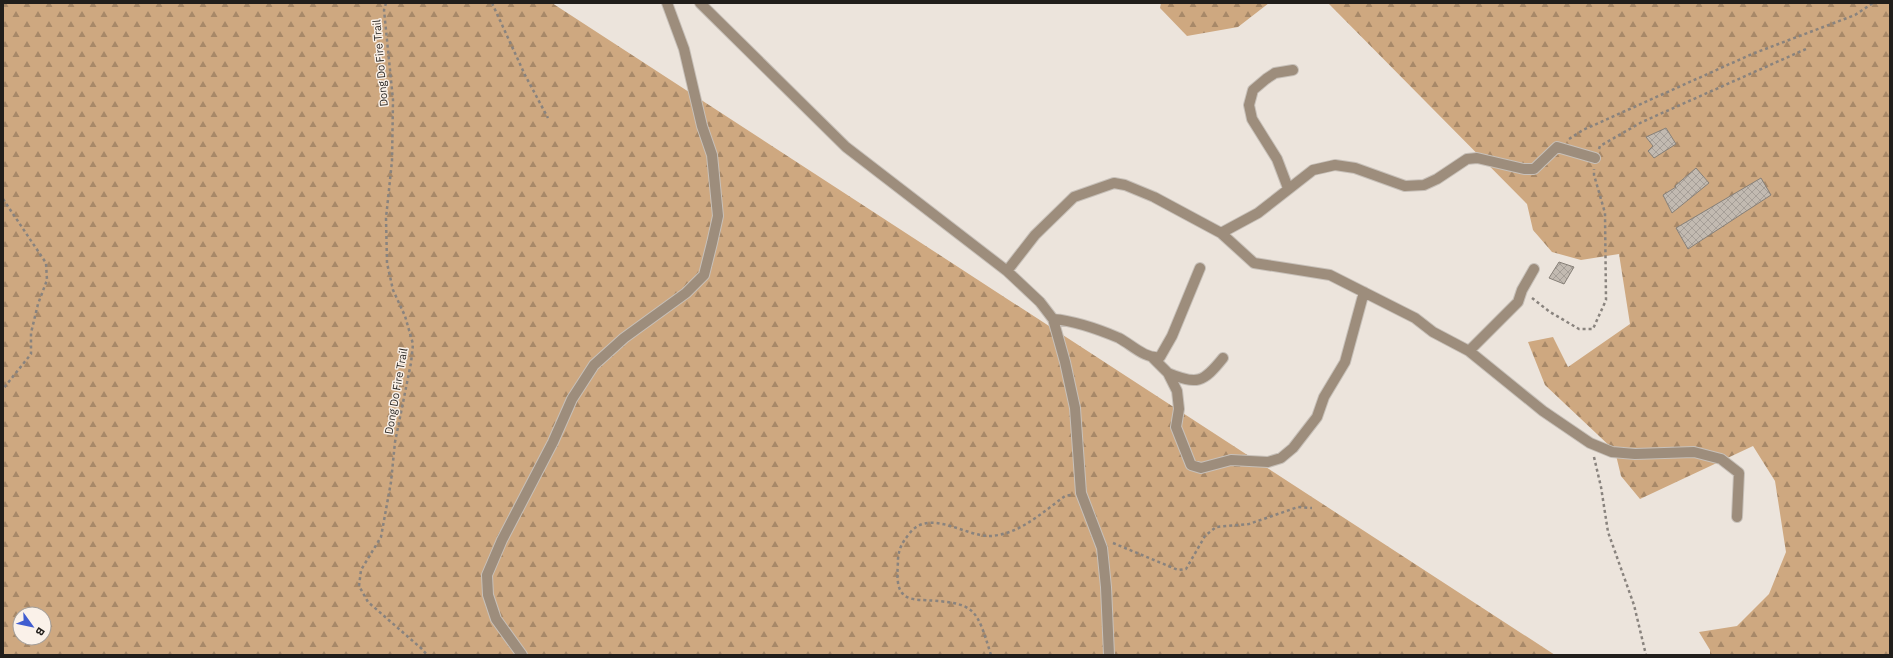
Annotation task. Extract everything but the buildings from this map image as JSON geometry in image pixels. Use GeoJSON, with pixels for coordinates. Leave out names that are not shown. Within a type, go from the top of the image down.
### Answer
{"type":"FeatureCollection","features":[{"type":"Feature","properties":{"kind":"street"},"geometry":{"type":"LineString","coordinates":[[522,655],[496,619],[488,595],[487,575],[502,540],[553,442],[572,399],[594,365],[624,338],[686,293],[704,275],[712,243],[718,216],[712,155],[702,126],[684,49],[667,3]]}},
{"type":"Feature","properties":{"kind":"street"},"geometry":{"type":"LineString","coordinates":[[700,3],[846,147],[1007,271],[1040,302],[1053,319],[1065,362],[1075,408],[1081,493],[1102,548],[1106,586],[1109,655]]}},
{"type":"Feature","properties":{"kind":"street"},"geometry":{"type":"LineString","coordinates":[[1288,188],[1277,158],[1252,118],[1249,105],[1254,90],[1266,79],[1275,72],[1293,70]]}},
{"type":"Feature","properties":{"kind":"street"},"geometry":{"type":"LineString","coordinates":[[1221,233],[1258,213],[1288,188],[1313,170],[1335,165],[1355,168],[1405,186],[1424,185],[1437,179],[1467,159],[1476,158],[1524,169],[1534,169],[1557,147],[1595,158]]}},
{"type":"Feature","properties":{"kind":"street"},"geometry":{"type":"LineString","coordinates":[[1007,271],[1035,235],[1074,197],[1114,183],[1125,185],[1154,196],[1221,233],[1254,263],[1330,274],[1414,318],[1434,332],[1469,351],[1543,411],[1590,443],[1612,452],[1635,454],[1694,452],[1721,459],[1739,473],[1737,517]]}},
{"type":"Feature","properties":{"kind":"street"},"geometry":{"type":"LineString","coordinates":[[1152,358],[1160,357],[1165,350],[1200,268]]}},
{"type":"Feature","properties":{"kind":"street"},"geometry":{"type":"LineString","coordinates":[[1469,351],[1518,302],[1522,290],[1534,269]]}},
{"type":"Feature","properties":{"kind":"street"},"geometry":{"type":"LineString","coordinates":[[1168,373],[1177,391],[1179,409],[1176,427],[1191,465],[1201,468],[1231,460],[1268,462],[1281,458],[1294,448],[1317,417],[1324,397],[1345,362],[1364,292]]}},
{"type":"Feature","properties":{"kind":"street"},"geometry":{"type":"LineString","coordinates":[[1053,319],[1064,320],[1102,331],[1120,339],[1152,358],[1168,373],[1186,381],[1199,381],[1214,370],[1223,358]]}},
{"type":"Feature","properties":{"kind":"path","name":"Dong Do Fire Trail"},"geometry":{"type":"LineString","coordinates":[[386,3],[384,10],[393,100],[392,161],[386,218],[387,263],[393,290],[405,316],[413,344],[411,363],[395,442],[391,482],[382,537],[361,570],[359,586],[368,602],[417,644],[427,655]]}},
{"type":"Feature","properties":{"kind":"path"},"geometry":{"type":"LineString","coordinates":[[492,3],[525,76],[548,118]]}},
{"type":"Feature","properties":{"kind":"path"},"geometry":{"type":"LineString","coordinates":[[1557,147],[1584,130],[1752,54],[1854,16],[1873,3]]}},
{"type":"Feature","properties":{"kind":"path"},"geometry":{"type":"LineString","coordinates":[[1522,290],[1550,312],[1579,329],[1593,329],[1606,300],[1605,213],[1594,175],[1595,158],[1600,146],[1642,122],[1806,49]]}},
{"type":"Feature","properties":{"kind":"path"},"geometry":{"type":"LineString","coordinates":[[3,199],[46,263],[47,280],[36,312],[32,333],[31,354],[3,389]]}},
{"type":"Feature","properties":{"kind":"path"},"geometry":{"type":"LineString","coordinates":[[1590,443],[1601,487],[1608,532],[1634,605],[1646,655]]}},
{"type":"Feature","properties":{"kind":"path"},"geometry":{"type":"LineString","coordinates":[[991,655],[985,632],[976,614],[970,608],[935,601],[916,600],[904,595],[899,588],[898,577],[900,546],[912,530],[924,523],[936,523],[972,533],[991,536],[1013,530],[1031,522],[1065,496],[1081,493]]}},
{"type":"Feature","properties":{"kind":"path"},"geometry":{"type":"LineString","coordinates":[[1098,536],[1178,570],[1186,569],[1205,536],[1216,527],[1249,524],[1298,507],[1312,508]]}},
{"type":"Feature","properties":{"kind":"green space"},"geometry":{"type":"Polygon","coordinates":[[[3,3],[552,3],[1555,655],[3,655],[3,3]]]}},
{"type":"Feature","properties":{"kind":"green space"},"geometry":{"type":"Polygon","coordinates":[[[1161,3],[1269,3],[1238,27],[1187,36],[1160,8],[1161,3]]]}},
{"type":"Feature","properties":{"kind":"green space"},"geometry":{"type":"Polygon","coordinates":[[[1328,3],[1890,3],[1890,655],[1710,655],[1710,650],[1699,632],[1737,626],[1769,594],[1786,552],[1775,481],[1753,446],[1640,499],[1621,476],[1615,451],[1545,385],[1528,342],[1553,337],[1568,367],[1630,324],[1619,254],[1581,260],[1552,252],[1533,230],[1527,204],[1328,3]]]}}]}
